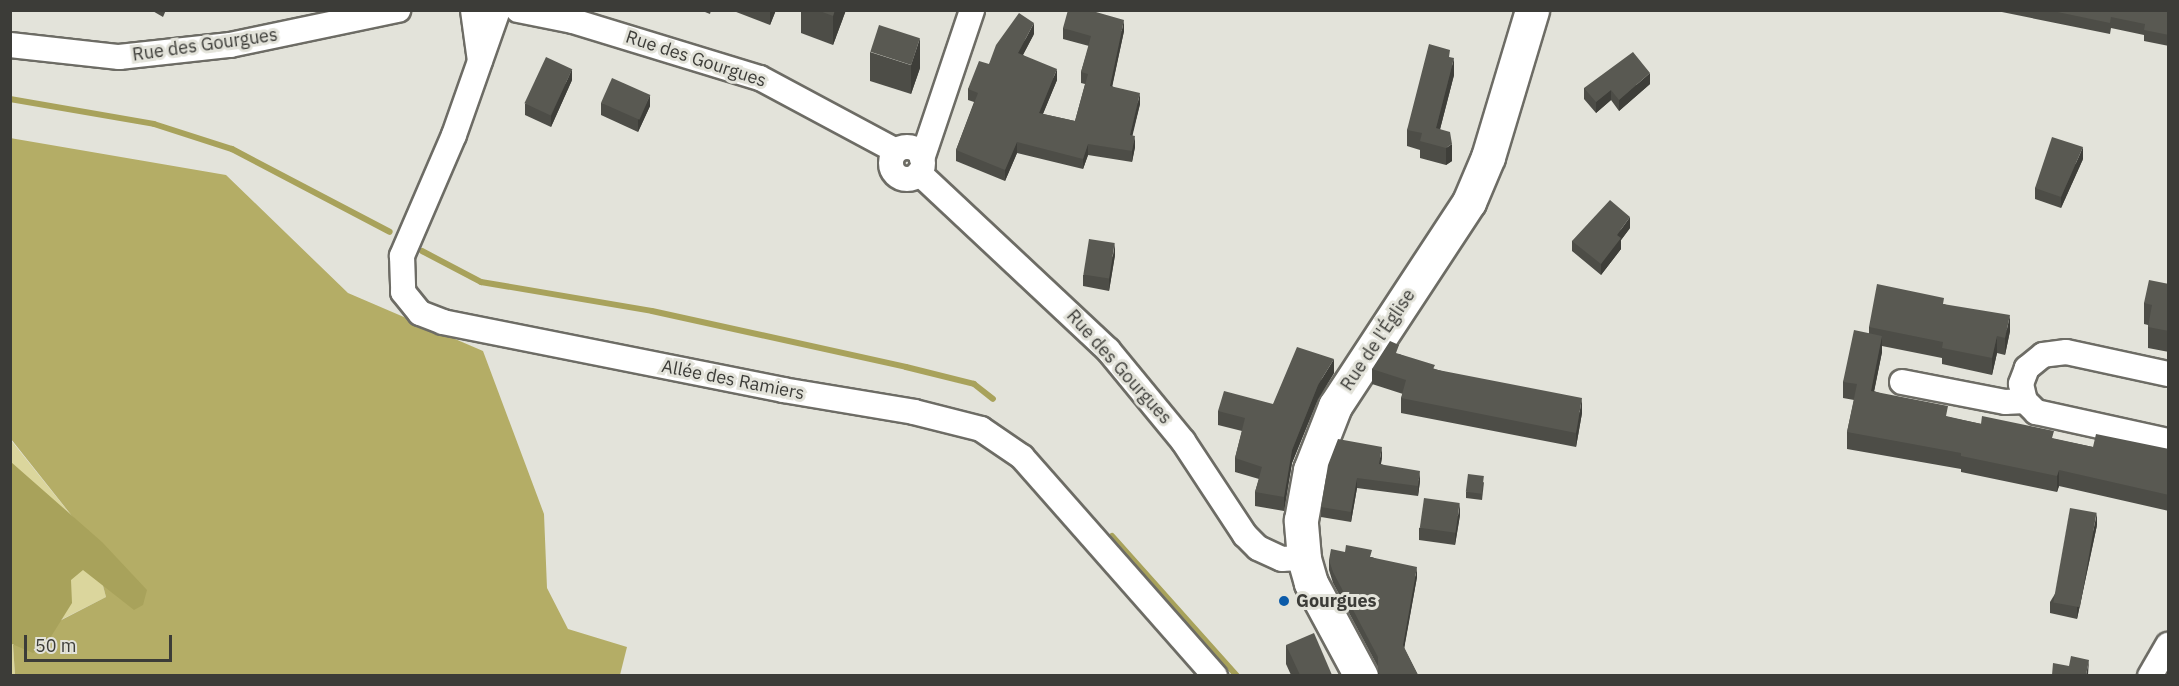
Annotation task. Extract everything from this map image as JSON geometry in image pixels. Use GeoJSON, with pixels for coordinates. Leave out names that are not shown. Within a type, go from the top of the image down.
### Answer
{"type":"FeatureCollection","features":[{"type":"Feature","properties":{"kind":"main road","name":"Rue de l'Église"},"geometry":{"type":"LineString","coordinates":[[1361,675],[1311,584],[1304,558],[1301,520],[1320,441],[1359,368],[1469,202],[1488,157],[1532,10]]}},
{"type":"Feature","properties":{"kind":"street","name":"Rue des Gourgues"},"geometry":{"type":"LineString","coordinates":[[10,45],[119,57],[230,45],[398,10]]}},
{"type":"Feature","properties":{"kind":"street","name":"Allée des Ramiers"},"geometry":{"type":"LineString","coordinates":[[473,10],[480,61]]}},
{"type":"Feature","properties":{"kind":"street","name":"Allée des Ramiers"},"geometry":{"type":"LineString","coordinates":[[498,10],[454,135],[402,255],[403,292],[420,313],[443,322],[783,390],[914,412],[981,429],[1022,457],[1215,675]]}},
{"type":"Feature","properties":{"kind":"street"},"geometry":{"type":"LineString","coordinates":[[911,157],[937,108],[972,10]]}},
{"type":"Feature","properties":{"kind":"street","name":"Rue des Gourgues"},"geometry":{"type":"LineString","coordinates":[[527,11],[573,21],[760,78],[911,157],[1108,350],[1183,441],[1245,535],[1258,548],[1282,559],[1304,558]]}},
{"type":"Feature","properties":{"kind":"street"},"geometry":{"type":"LineString","coordinates":[[2169,374],[2066,352],[2043,355],[2027,368],[2021,384],[2025,401],[2036,412],[2169,441]]}},
{"type":"Feature","properties":{"kind":"street"},"geometry":{"type":"LineString","coordinates":[[1902,382],[2005,402],[2025,401]]}},
{"type":"Feature","properties":{"kind":"street"},"geometry":{"type":"LineString","coordinates":[[2150,675],[2169,645]]}},
{"type":"Feature","properties":{"kind":"shaded area"},"geometry":{"type":"Polygon","coordinates":[[[10,138],[226,175],[348,293],[483,351],[544,514],[547,588],[568,629],[627,647],[620,675],[15,675],[13,645],[106,597],[91,540],[11,439],[10,138]]]}},
{"type":"Feature","properties":{"kind":"shaded area"},"geometry":{"type":"Polygon","coordinates":[[[10,439],[91,540],[106,597],[13,644],[15,676],[10,675],[10,439]]]}},
{"type":"Feature","properties":{"kind":"shaded area"},"geometry":{"type":"Polygon","coordinates":[[[11,462],[102,542],[147,590],[143,605],[134,610],[83,570],[71,580],[72,603],[47,643],[33,653],[12,644],[11,462]]]}},
{"type":"Feature","properties":{"kind":"building"},"geometry":{"type":"Polygon","coordinates":[[[817,10],[835,10],[833,16],[817,10]]]}},
{"type":"Feature","properties":{"kind":"building"},"geometry":{"type":"Polygon","coordinates":[[[1068,10],[1089,10],[1124,20],[1110,86],[1140,93],[1130,135],[1135,136],[1132,151],[1088,144],[1083,159],[1017,142],[1005,170],[956,150],[978,93],[968,89],[979,61],[989,64],[996,45],[1019,13],[1034,23],[1018,53],[1057,69],[1039,113],[1075,121],[1088,74],[1081,72],[1091,36],[1063,28],[1068,10]]]}},
{"type":"Feature","properties":{"kind":"building"},"geometry":{"type":"Polygon","coordinates":[[[2048,10],[2169,10],[2169,35],[2144,30],[2145,24],[2111,17],[2110,23],[2048,10]]]}},
{"type":"Feature","properties":{"kind":"building"},"geometry":{"type":"Polygon","coordinates":[[[879,25],[920,38],[911,65],[870,52],[879,25]]]}},
{"type":"Feature","properties":{"kind":"building"},"geometry":{"type":"Polygon","coordinates":[[[1429,44],[1450,50],[1449,57],[1454,58],[1436,128],[1450,132],[1452,144],[1446,148],[1420,141],[1422,133],[1407,130],[1429,44]]]}},
{"type":"Feature","properties":{"kind":"building"},"geometry":{"type":"Polygon","coordinates":[[[1633,52],[1650,73],[1619,100],[1611,90],[1596,102],[1584,88],[1633,52]]]}},
{"type":"Feature","properties":{"kind":"building"},"geometry":{"type":"Polygon","coordinates":[[[546,57],[572,69],[551,115],[524,103],[546,57]]]}},
{"type":"Feature","properties":{"kind":"building"},"geometry":{"type":"Polygon","coordinates":[[[612,78],[650,95],[639,120],[601,103],[612,78]]]}},
{"type":"Feature","properties":{"kind":"building"},"geometry":{"type":"Polygon","coordinates":[[[2052,137],[2083,147],[2061,197],[2035,188],[2052,137]]]}},
{"type":"Feature","properties":{"kind":"building"},"geometry":{"type":"Polygon","coordinates":[[[1610,200],[1630,217],[1617,235],[1621,238],[1601,264],[1572,241],[1610,200]]]}},
{"type":"Feature","properties":{"kind":"building"},"geometry":{"type":"Polygon","coordinates":[[[1089,239],[1115,243],[1109,279],[1083,275],[1089,239]]]}},
{"type":"Feature","properties":{"kind":"building"},"geometry":{"type":"Polygon","coordinates":[[[2149,280],[2169,284],[2169,331],[2148,327],[2152,305],[2144,303],[2149,280]]]}},
{"type":"Feature","properties":{"kind":"building"},"geometry":{"type":"Polygon","coordinates":[[[1877,284],[1944,298],[1943,304],[2010,315],[2005,338],[1997,336],[1992,358],[1942,348],[1943,342],[1869,327],[1877,284]]]}},
{"type":"Feature","properties":{"kind":"building"},"geometry":{"type":"Polygon","coordinates":[[[1854,330],[1882,336],[1871,391],[1948,406],[1946,416],[1981,424],[1982,416],[2054,431],[2052,438],[2093,447],[2096,434],[2169,449],[2169,495],[2059,470],[2057,476],[1961,456],[1961,453],[1847,432],[1857,384],[1843,382],[1854,330]]]}},
{"type":"Feature","properties":{"kind":"building"},"geometry":{"type":"Polygon","coordinates":[[[1390,341],[1399,345],[1396,353],[1435,365],[1433,369],[1582,398],[1576,433],[1401,398],[1406,380],[1372,369],[1390,341]]]}},
{"type":"Feature","properties":{"kind":"building"},"geometry":{"type":"Polygon","coordinates":[[[1297,347],[1334,359],[1318,385],[1292,450],[1284,497],[1255,492],[1262,467],[1235,458],[1245,418],[1218,411],[1224,391],[1273,404],[1297,347]]]}},
{"type":"Feature","properties":{"kind":"building"},"geometry":{"type":"Polygon","coordinates":[[[1338,439],[1382,447],[1379,464],[1420,471],[1418,486],[1357,478],[1351,512],[1321,507],[1328,465],[1338,439]]]}},
{"type":"Feature","properties":{"kind":"building"},"geometry":{"type":"Polygon","coordinates":[[[1468,474],[1484,476],[1482,494],[1466,492],[1468,474]]]}},
{"type":"Feature","properties":{"kind":"building"},"geometry":{"type":"Polygon","coordinates":[[[1424,498],[1460,503],[1455,533],[1420,528],[1424,498]]]}},
{"type":"Feature","properties":{"kind":"building"},"geometry":{"type":"Polygon","coordinates":[[[2070,508],[2097,513],[2080,607],[2053,603],[2070,508]]]}},
{"type":"Feature","properties":{"kind":"building"},"geometry":{"type":"Polygon","coordinates":[[[1346,545],[1372,550],[1370,557],[1417,567],[1403,645],[1418,675],[1380,675],[1378,672],[1378,657],[1333,572],[1329,560],[1331,549],[1345,552],[1346,545]]]}},
{"type":"Feature","properties":{"kind":"building"},"geometry":{"type":"Polygon","coordinates":[[[1314,633],[1332,675],[1300,675],[1286,645],[1314,633]]]}},
{"type":"Feature","properties":{"kind":"building"},"geometry":{"type":"Polygon","coordinates":[[[2071,656],[2089,660],[2086,675],[2052,675],[2053,663],[2069,666],[2071,656]]]}},
{"type":"Feature","properties":{"kind":"waterway"},"geometry":{"type":"LineString","coordinates":[[10,99],[154,124],[232,149],[390,232]]}},
{"type":"Feature","properties":{"kind":"waterway"},"geometry":{"type":"LineString","coordinates":[[422,251],[481,282],[652,311],[906,367],[974,384],[993,399]]}},
{"type":"Feature","properties":{"kind":"waterway"},"geometry":{"type":"LineString","coordinates":[[1112,536],[1237,676]]}},
{"type":"Feature","properties":{"kind":"place","name":"Gourgues"},"geometry":{"type":"Point","coordinates":[1284,601]}}]}
